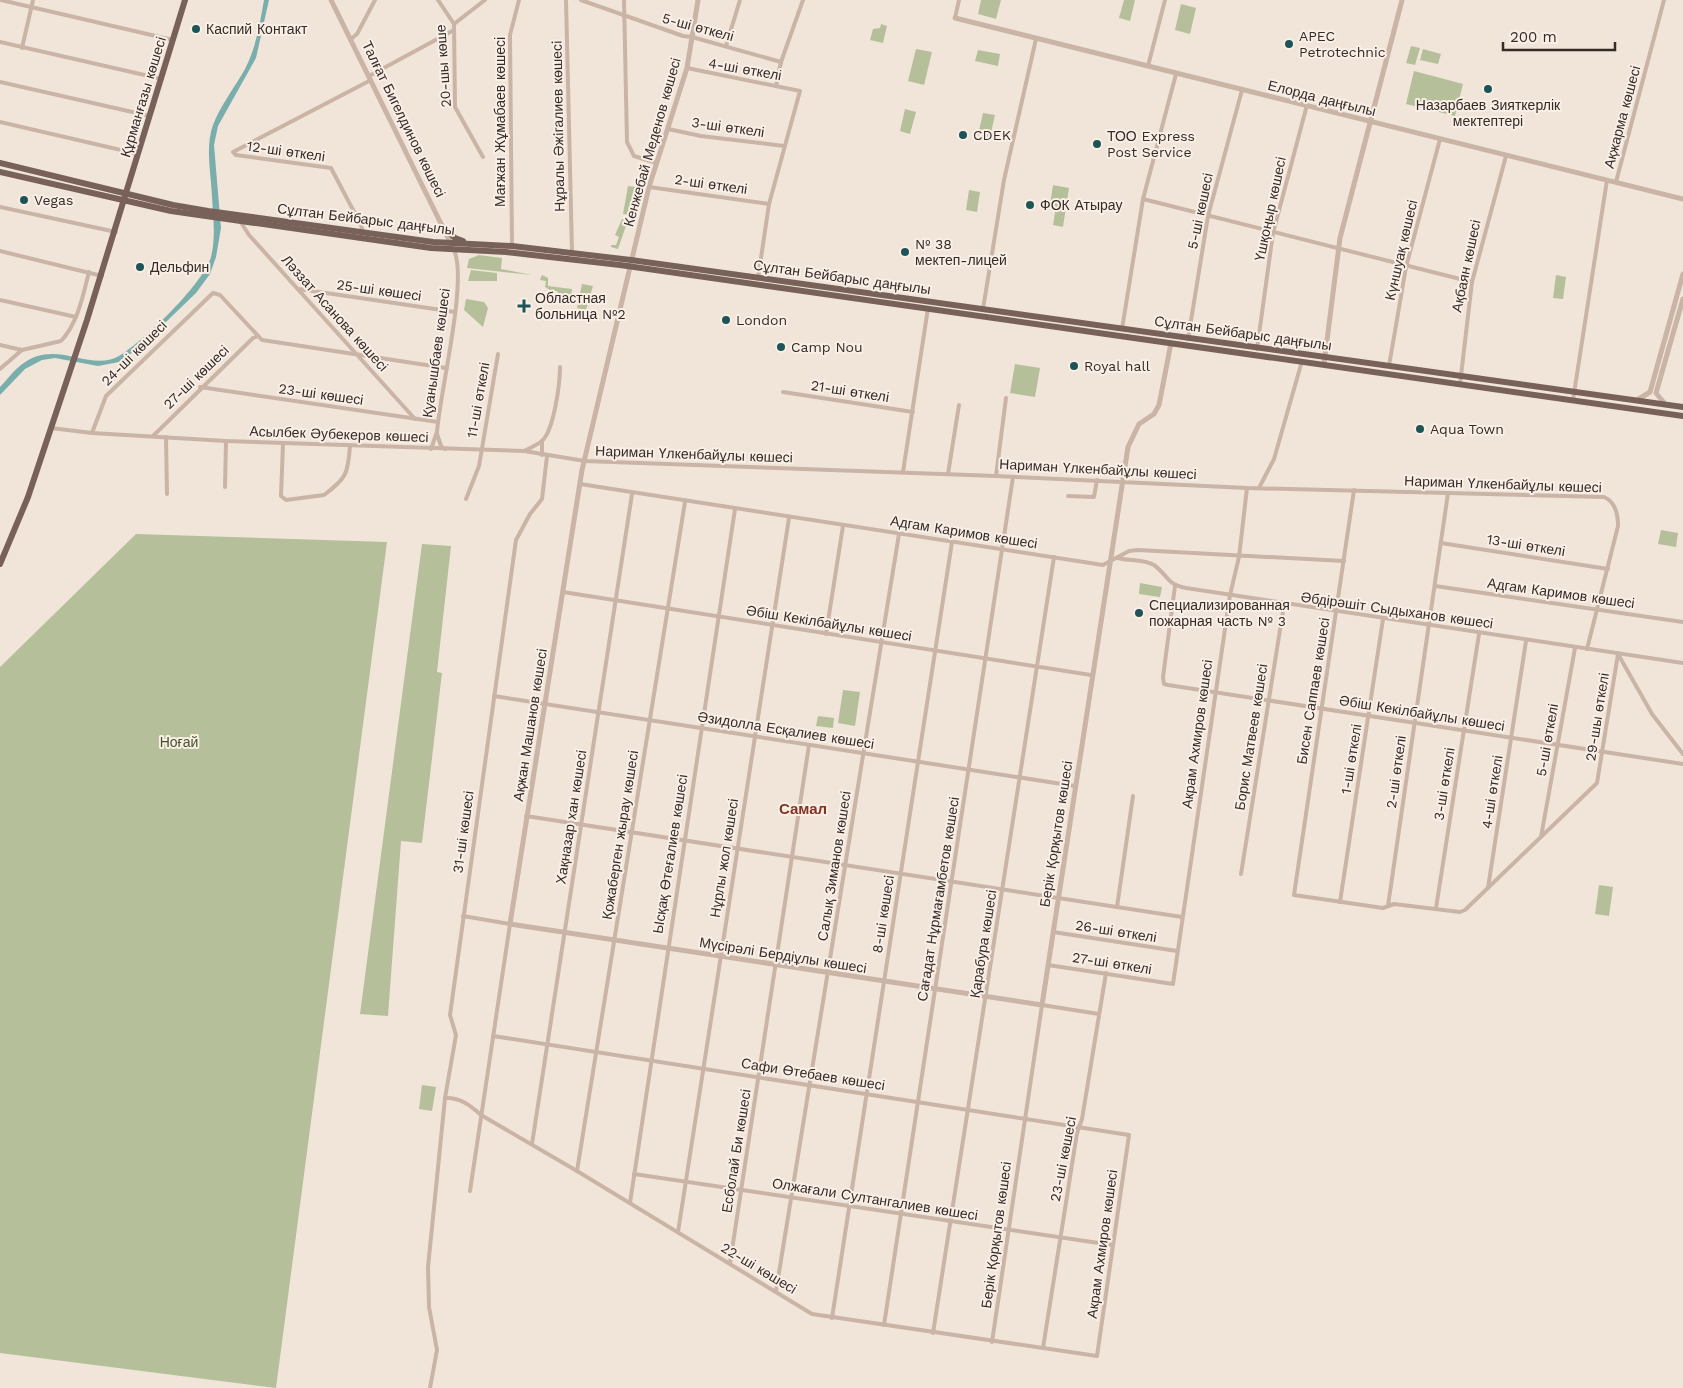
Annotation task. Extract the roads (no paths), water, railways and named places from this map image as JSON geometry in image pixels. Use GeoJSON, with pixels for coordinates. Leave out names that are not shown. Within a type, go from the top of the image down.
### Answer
{"type":"FeatureCollection","features":[{"type":"Feature","properties":{"kind":"main road","name":"Құрманғазы көшесі"},"geometry":{"type":"LineString","coordinates":[[124,201],[185,0]]}},
{"type":"Feature","properties":{"kind":"main road","name":"Сұлтан Бейбарыс даңғылы"},"geometry":{"type":"LineString","coordinates":[[0,163],[173,205],[452,246],[630,263]]}},
{"type":"Feature","properties":{"kind":"main road","name":"Сұлтан Бейбарыс даңғылы"},"geometry":{"type":"LineString","coordinates":[[0,172],[116,200],[240,221],[431,248],[474,243],[572,252],[630,263],[982,312],[1171,342],[1683,416]]}},
{"type":"Feature","properties":{"kind":"main road"},"geometry":{"type":"LineString","coordinates":[[116,190],[125,188],[130,182]]}},
{"type":"Feature","properties":{"kind":"main road"},"geometry":{"type":"LineString","coordinates":[[130,182],[132,190],[140,196]]}},
{"type":"Feature","properties":{"kind":"main road"},"geometry":{"type":"LineString","coordinates":[[116,200],[120,204],[122,211]]}},
{"type":"Feature","properties":{"kind":"main road"},"geometry":{"type":"LineString","coordinates":[[0,564],[28,496],[102,276],[124,201]]}},
{"type":"Feature","properties":{"kind":"main road"},"geometry":{"type":"LineString","coordinates":[[122,211],[128,205],[136,204]]}},
{"type":"Feature","properties":{"kind":"main road"},"geometry":{"type":"LineString","coordinates":[[443,227],[455,238],[474,243]]}},
{"type":"Feature","properties":{"kind":"main road","name":"Сұлтан Бейбарыс даңғылы"},"geometry":{"type":"LineString","coordinates":[[758,280],[928,308],[982,312]]}},
{"type":"Feature","properties":{"kind":"main road","name":"Сұлтан Бейбарыс даңғылы"},"geometry":{"type":"LineString","coordinates":[[1122,333],[1188,339],[1683,407]]}},
{"type":"Feature","properties":{"kind":"street"},"geometry":{"type":"LineString","coordinates":[[1,0],[173,40]]}},
{"type":"Feature","properties":{"kind":"street"},"geometry":{"type":"LineString","coordinates":[[22,48],[33,0]]}},
{"type":"Feature","properties":{"kind":"street","name":"Талғат Бигелдинов көшесі"},"geometry":{"type":"LineString","coordinates":[[331,0],[452,246]]}},
{"type":"Feature","properties":{"kind":"street"},"geometry":{"type":"LineString","coordinates":[[351,39],[357,34],[375,0]]}},
{"type":"Feature","properties":{"kind":"street","name":"20-шы көше"},"geometry":{"type":"LineString","coordinates":[[438,0],[454,24],[455,107],[483,157]]}},
{"type":"Feature","properties":{"kind":"street"},"geometry":{"type":"LineString","coordinates":[[454,24],[485,0]]}},
{"type":"Feature","properties":{"kind":"street","name":"Мағжан Жұмабаев көшесі"},"geometry":{"type":"LineString","coordinates":[[512,246],[510,35],[519,0]]}},
{"type":"Feature","properties":{"kind":"street","name":"Нұралы Әжiгалиев көшесi"},"geometry":{"type":"LineString","coordinates":[[566,0],[572,252]]}},
{"type":"Feature","properties":{"kind":"street","name":"5-ші өткелі"},"geometry":{"type":"LineString","coordinates":[[581,0],[683,36],[692,36],[781,62]]}},
{"type":"Feature","properties":{"kind":"street"},"geometry":{"type":"LineString","coordinates":[[624,0],[627,142],[630,152],[634,156],[657,163]]}},
{"type":"Feature","properties":{"kind":"street","name":"Кенжебай Меденов көшесі"},"geometry":{"type":"LineString","coordinates":[[630,263],[657,163],[687,68],[698,0]]}},
{"type":"Feature","properties":{"kind":"street"},"geometry":{"type":"LineString","coordinates":[[726,46],[740,0]]}},
{"type":"Feature","properties":{"kind":"street"},"geometry":{"type":"LineString","coordinates":[[776,86],[781,62],[803,0]]}},
{"type":"Feature","properties":{"kind":"street"},"geometry":{"type":"LineString","coordinates":[[955,18],[959,0]]}},
{"type":"Feature","properties":{"kind":"street"},"geometry":{"type":"LineString","coordinates":[[1148,66],[1165,0]]}},
{"type":"Feature","properties":{"kind":"street"},"geometry":{"type":"LineString","coordinates":[[1324,364],[1338,248],[1402,0]]}},
{"type":"Feature","properties":{"kind":"street","name":"Ақжарма көшесі"},"geometry":{"type":"LineString","coordinates":[[1616,182],[1664,0]]}},
{"type":"Feature","properties":{"kind":"street","name":"Елорда даңғылы"},"geometry":{"type":"LineString","coordinates":[[955,18],[1683,199]]}},
{"type":"Feature","properties":{"kind":"street"},"geometry":{"type":"LineString","coordinates":[[370,78],[454,30]]}},
{"type":"Feature","properties":{"kind":"street"},"geometry":{"type":"LineString","coordinates":[[982,312],[1005,174],[1036,39]]}},
{"type":"Feature","properties":{"kind":"street"},"geometry":{"type":"LineString","coordinates":[[0,42],[162,79]]}},
{"type":"Feature","properties":{"kind":"street","name":"4-ші өткелі"},"geometry":{"type":"LineString","coordinates":[[687,68],[800,91],[796,112],[784,146]]}},
{"type":"Feature","properties":{"kind":"street"},"geometry":{"type":"LineString","coordinates":[[1122,333],[1143,199],[1176,74]]}},
{"type":"Feature","properties":{"kind":"street","name":"12-ші өткелі"},"geometry":{"type":"LineString","coordinates":[[362,233],[361,225],[330,168],[236,155],[233,152],[370,78]]}},
{"type":"Feature","properties":{"kind":"street"},"geometry":{"type":"LineString","coordinates":[[0,82],[150,116]]}},
{"type":"Feature","properties":{"kind":"street","name":"5-ші көшесі"},"geometry":{"type":"LineString","coordinates":[[1188,339],[1208,216],[1242,90]]}},
{"type":"Feature","properties":{"kind":"street","name":"Үшқоңыр көшесі"},"geometry":{"type":"LineString","coordinates":[[1257,349],[1273,233],[1307,106]]}},
{"type":"Feature","properties":{"kind":"street"},"geometry":{"type":"LineString","coordinates":[[0,122],[138,154]]}},
{"type":"Feature","properties":{"kind":"street","name":"3-ші өткелі"},"geometry":{"type":"LineString","coordinates":[[668,129],[702,136],[784,146]]}},
{"type":"Feature","properties":{"kind":"street","name":"Күншуақ көшесі"},"geometry":{"type":"LineString","coordinates":[[1389,366],[1406,267],[1440,139]]}},
{"type":"Feature","properties":{"kind":"street"},"geometry":{"type":"LineString","coordinates":[[758,280],[769,204],[784,146]]}},
{"type":"Feature","properties":{"kind":"street","name":"Ақбаян көшесі"},"geometry":{"type":"LineString","coordinates":[[1460,384],[1472,282],[1506,156]]}},
{"type":"Feature","properties":{"kind":"street"},"geometry":{"type":"LineString","coordinates":[[1573,400],[1607,180]]}},
{"type":"Feature","properties":{"kind":"street","name":"2-ші өткелі"},"geometry":{"type":"LineString","coordinates":[[650,187],[769,204]]}},
{"type":"Feature","properties":{"kind":"street"},"geometry":{"type":"LineString","coordinates":[[1143,199],[1406,267],[1472,282]]}},
{"type":"Feature","properties":{"kind":"street"},"geometry":{"type":"LineString","coordinates":[[0,207],[116,232]]}},
{"type":"Feature","properties":{"kind":"street","name":"Ләззат Асанова көшесі"},"geometry":{"type":"LineString","coordinates":[[240,221],[249,235],[415,419]]}},
{"type":"Feature","properties":{"kind":"street","name":"Қуанышбаев көшесі"},"geometry":{"type":"LineString","coordinates":[[431,449],[437,432],[455,312],[458,259],[452,246]]}},
{"type":"Feature","properties":{"kind":"street"},"geometry":{"type":"LineString","coordinates":[[0,251],[102,276]]}},
{"type":"Feature","properties":{"kind":"street","name":"Ақжан Машанов көшесі"},"geometry":{"type":"LineString","coordinates":[[470,1191],[526,816],[580,484],[630,263]]}},
{"type":"Feature","properties":{"kind":"street"},"geometry":{"type":"LineString","coordinates":[[0,345],[22,350],[61,341],[76,317],[90,272]]}},
{"type":"Feature","properties":{"kind":"street"},"geometry":{"type":"LineString","coordinates":[[1637,400],[1650,392],[1683,274]]}},
{"type":"Feature","properties":{"kind":"street","name":"25-ші көшесі"},"geometry":{"type":"LineString","coordinates":[[299,290],[455,312]]}},
{"type":"Feature","properties":{"kind":"street","name":"24-ші көшесі"},"geometry":{"type":"LineString","coordinates":[[92,433],[106,396],[208,296],[216,294],[258,336]]}},
{"type":"Feature","properties":{"kind":"street"},"geometry":{"type":"LineString","coordinates":[[1666,405],[1656,393],[1683,299]]}},
{"type":"Feature","properties":{"kind":"street"},"geometry":{"type":"LineString","coordinates":[[0,300],[76,317]]}},
{"type":"Feature","properties":{"kind":"street"},"geometry":{"type":"LineString","coordinates":[[903,472],[928,308]]}},
{"type":"Feature","properties":{"kind":"street"},"geometry":{"type":"LineString","coordinates":[[258,336],[262,340],[446,368]]}},
{"type":"Feature","properties":{"kind":"street","name":"27-ші көшесі"},"geometry":{"type":"LineString","coordinates":[[152,436],[200,387],[253,338],[258,336]]}},
{"type":"Feature","properties":{"kind":"street","name":"Берік Қорқытов көшесі"},"geometry":{"type":"LineString","coordinates":[[992,1342],[1108,562],[1128,447],[1133,432],[1139,424],[1154,414],[1159,405],[1171,342]]}},
{"type":"Feature","properties":{"kind":"street"},"geometry":{"type":"LineString","coordinates":[[0,370],[22,350]]}},
{"type":"Feature","properties":{"kind":"street","name":"11-ші өткелі"},"geometry":{"type":"LineString","coordinates":[[466,499],[479,466],[498,354]]}},
{"type":"Feature","properties":{"kind":"street"},"geometry":{"type":"LineString","coordinates":[[1258,488],[1274,459],[1302,361]]}},
{"type":"Feature","properties":{"kind":"street"},"geometry":{"type":"LineString","coordinates":[[524,451],[542,441],[548,431],[560,379],[560,367]]}},
{"type":"Feature","properties":{"kind":"street","name":"23-ші көшесі"},"geometry":{"type":"LineString","coordinates":[[200,387],[438,422]]}},
{"type":"Feature","properties":{"kind":"street","name":"21-ші өткелі"},"geometry":{"type":"LineString","coordinates":[[783,392],[913,412]]}},
{"type":"Feature","properties":{"kind":"street"},"geometry":{"type":"LineString","coordinates":[[996,476],[1006,398]]}},
{"type":"Feature","properties":{"kind":"street"},"geometry":{"type":"LineString","coordinates":[[948,474],[959,406]]}},
{"type":"Feature","properties":{"kind":"street"},"geometry":{"type":"LineString","coordinates":[[51,428],[92,433]]}},
{"type":"Feature","properties":{"kind":"street","name":"Қуанышбаев көшесі"},"geometry":{"type":"LineString","coordinates":[[437,432],[441,446],[446,450]]}},
{"type":"Feature","properties":{"kind":"street","name":"Асылбек Әубекеров көшесі"},"geometry":{"type":"LineString","coordinates":[[92,433],[283,444],[524,451],[585,461]]}},
{"type":"Feature","properties":{"kind":"street"},"geometry":{"type":"LineString","coordinates":[[166,437],[167,494]]}},
{"type":"Feature","properties":{"kind":"street"},"geometry":{"type":"LineString","coordinates":[[225,487],[226,441]]}},
{"type":"Feature","properties":{"kind":"street","name":"31-ші көшесі"},"geometry":{"type":"LineString","coordinates":[[430,1388],[437,1350],[430,1307],[428,1267],[445,1098],[456,1035],[450,1015],[516,540],[530,514],[542,499],[544,455],[542,441]]}},
{"type":"Feature","properties":{"kind":"street"},"geometry":{"type":"LineString","coordinates":[[283,444],[281,496],[286,500],[324,495],[329,492],[347,474],[350,446]]}},
{"type":"Feature","properties":{"kind":"street","name":"Нариман Үлкенбайұлы көшесі"},"geometry":{"type":"LineString","coordinates":[[585,461],[903,472],[1247,488],[1604,498],[1610,500],[1618,517],[1618,526],[1608,569]]}},
{"type":"Feature","properties":{"kind":"street","name":"Сағадат Нұрмағамбетов көшесі"},"geometry":{"type":"LineString","coordinates":[[884,1325],[917,1101],[1004,550],[1013,477]]}},
{"type":"Feature","properties":{"kind":"street"},"geometry":{"type":"LineString","coordinates":[[1068,496],[1094,497],[1097,480]]}},
{"type":"Feature","properties":{"kind":"street","name":"Адгам Каримов көшесі"},"geometry":{"type":"LineString","coordinates":[[580,484],[735,510],[1103,565],[1129,551],[1138,550],[1344,561]]}},
{"type":"Feature","properties":{"kind":"street","name":"Акрам Ахмиров көшесі"},"geometry":{"type":"LineString","coordinates":[[1173,984],[1230,595],[1239,556],[1247,488]]}},
{"type":"Feature","properties":{"kind":"street","name":"Бисен Саппаев көшесі"},"geometry":{"type":"LineString","coordinates":[[1340,902],[1294,895],[1354,490]]}},
{"type":"Feature","properties":{"kind":"street","name":"2-ші өткелі"},"geometry":{"type":"LineString","coordinates":[[1388,906],[1448,493]]}},
{"type":"Feature","properties":{"kind":"street","name":"Хақназар хан көшесі"},"geometry":{"type":"LineString","coordinates":[[532,1144],[632,494]]}},
{"type":"Feature","properties":{"kind":"street","name":"Қожаберген жырау көшесі"},"geometry":{"type":"LineString","coordinates":[[577,1171],[685,502]]}},
{"type":"Feature","properties":{"kind":"street","name":"Ысқақ Өтеғалиев көшесі"},"geometry":{"type":"LineString","coordinates":[[630,1203],[650,1060],[735,510]]}},
{"type":"Feature","properties":{"kind":"street","name":"Нұрлы жол көшесі"},"geometry":{"type":"LineString","coordinates":[[678,1232],[789,518]]}},
{"type":"Feature","properties":{"kind":"street"},"geometry":{"type":"LineString","coordinates":[[826,634],[843,526]]}},
{"type":"Feature","properties":{"kind":"street","name":"Салық Зиманов көшесі"},"geometry":{"type":"LineString","coordinates":[[776,1291],[899,534]]}},
{"type":"Feature","properties":{"kind":"street","name":"8-шi көшесi"},"geometry":{"type":"LineString","coordinates":[[832,1318],[952,542]]}},
{"type":"Feature","properties":{"kind":"street","name":"13-ші өткелі"},"geometry":{"type":"LineString","coordinates":[[1441,543],[1608,569]]}},
{"type":"Feature","properties":{"kind":"street","name":"Қарабура көшесі"},"geometry":{"type":"LineString","coordinates":[[933,1333],[1054,557]]}},
{"type":"Feature","properties":{"kind":"street"},"geometry":{"type":"LineString","coordinates":[[1118,558],[1154,566],[1175,586]]}},
{"type":"Feature","properties":{"kind":"street"},"geometry":{"type":"LineString","coordinates":[[1587,649],[1608,569]]}},
{"type":"Feature","properties":{"kind":"street","name":"Әбіш Кекілбайұлы көшесі"},"geometry":{"type":"LineString","coordinates":[[1175,586],[1162,677],[1164,684],[1215,694],[1683,764]]}},
{"type":"Feature","properties":{"kind":"street","name":"Әбдірәшіт Сыдыханов көшесі"},"geometry":{"type":"LineString","coordinates":[[1175,586],[1284,605],[1683,663]]}},
{"type":"Feature","properties":{"kind":"street","name":"Адгам Каримов көшесі"},"geometry":{"type":"LineString","coordinates":[[1435,586],[1683,622]]}},
{"type":"Feature","properties":{"kind":"street","name":"Әбіш Кекілбайұлы көшесі"},"geometry":{"type":"LineString","coordinates":[[563,592],[935,652],[1091,675]]}},
{"type":"Feature","properties":{"kind":"street","name":"Борис Матвеев көшесі"},"geometry":{"type":"LineString","coordinates":[[1241,874],[1284,605]]}},
{"type":"Feature","properties":{"kind":"street","name":"1-ші өткелі"},"geometry":{"type":"LineString","coordinates":[[1340,902],[1383,619]]}},
{"type":"Feature","properties":{"kind":"street","name":"3-ші өткелі"},"geometry":{"type":"LineString","coordinates":[[1436,908],[1479,634]]}},
{"type":"Feature","properties":{"kind":"street","name":"4-ші өткелі"},"geometry":{"type":"LineString","coordinates":[[1488,888],[1526,641]]}},
{"type":"Feature","properties":{"kind":"street","name":"5-ші өткелі"},"geometry":{"type":"LineString","coordinates":[[1541,837],[1575,648]]}},
{"type":"Feature","properties":{"kind":"street"},"geometry":{"type":"LineString","coordinates":[[1618,654],[1652,714],[1683,754]]}},
{"type":"Feature","properties":{"kind":"street","name":"29-шы өткелі"},"geometry":{"type":"LineString","coordinates":[[1541,837],[1597,783],[1618,654]]}},
{"type":"Feature","properties":{"kind":"street","name":"Әзидолла Есқалиев көшесі"},"geometry":{"type":"LineString","coordinates":[[494,696],[1075,786]]}},
{"type":"Feature","properties":{"kind":"street","name":"Есболай Би көшесі"},"geometry":{"type":"LineString","coordinates":[[730,1263],[809,745]]}},
{"type":"Feature","properties":{"kind":"street"},"geometry":{"type":"LineString","coordinates":[[1117,907],[1133,796]]}},
{"type":"Feature","properties":{"kind":"street"},"geometry":{"type":"LineString","coordinates":[[526,816],[1003,887],[1182,917]]}},
{"type":"Feature","properties":{"kind":"street"},"geometry":{"type":"LineString","coordinates":[[1340,902],[1383,908],[1394,904],[1460,912],[1465,910],[1541,837]]}},
{"type":"Feature","properties":{"kind":"street","name":"Мүсірәлі Бердіұлы көшесі"},"geometry":{"type":"LineString","coordinates":[[463,916],[564,934],[1099,1014]]}},
{"type":"Feature","properties":{"kind":"street","name":"26-ші өткелі"},"geometry":{"type":"LineString","coordinates":[[1053,932],[1177,951]]}},
{"type":"Feature","properties":{"kind":"street","name":"27-ші өткелі"},"geometry":{"type":"LineString","coordinates":[[1048,965],[1173,984]]}},
{"type":"Feature","properties":{"kind":"street","name":"23-шi көшесi"},"geometry":{"type":"LineString","coordinates":[[1043,1348],[1106,973]]}},
{"type":"Feature","properties":{"kind":"street","name":"Сафи Өтебаев көшесі"},"geometry":{"type":"LineString","coordinates":[[494,1036],[1129,1135]]}},
{"type":"Feature","properties":{"kind":"street","name":"22-ші көшесі"},"geometry":{"type":"LineString","coordinates":[[445,1098],[463,1102],[481,1115],[812,1314],[1096,1356]]}},
{"type":"Feature","properties":{"kind":"street","name":"Акрам Ахмиров көшесі"},"geometry":{"type":"LineString","coordinates":[[1096,1356],[1129,1135]]}},
{"type":"Feature","properties":{"kind":"street","name":"Олжағали Султангалиев көшесі"},"geometry":{"type":"LineString","coordinates":[[634,1174],[1112,1245]]}},
{"type":"Feature","properties":{"kind":"water"},"geometry":{"type":"Polygon","coordinates":[[[264,0],[269,0],[256,58],[218,126],[214,145],[221,228],[216,257],[210,274],[196,293],[140,347],[119,362],[98,366],[55,358],[42,360],[25,369],[0,395],[0,387],[21,365],[34,357],[59,354],[96,361],[108,360],[119,356],[130,349],[157,325],[197,282],[206,268],[213,249],[214,234],[209,160],[211,133],[220,111],[249,61],[257,35],[264,0]]]}},
{"type":"Feature","properties":{"kind":"place","name":"Каспий Контакт"},"geometry":{"type":"Point","coordinates":[196,29]}},
{"type":"Feature","properties":{"kind":"place","name":"APEC Petrotechnic"},"geometry":{"type":"Point","coordinates":[1289,44]}},
{"type":"Feature","properties":{"kind":"place","name":"Назарбаев Зияткерлік мектептері"},"geometry":{"type":"Point","coordinates":[1488,89]}},
{"type":"Feature","properties":{"kind":"place","name":"CDEK"},"geometry":{"type":"Point","coordinates":[963,135]}},
{"type":"Feature","properties":{"kind":"place","name":"ТОО Express Post Service"},"geometry":{"type":"Point","coordinates":[1097,144]}},
{"type":"Feature","properties":{"kind":"place","name":"Vegas"},"geometry":{"type":"Point","coordinates":[24,200]}},
{"type":"Feature","properties":{"kind":"place","name":"ФОК Атырау"},"geometry":{"type":"Point","coordinates":[1030,205]}},
{"type":"Feature","properties":{"kind":"place","name":"№ 38 мектеп-лицей"},"geometry":{"type":"Point","coordinates":[905,252]}},
{"type":"Feature","properties":{"kind":"place","name":"Дельфин"},"geometry":{"type":"Point","coordinates":[140,267]}},
{"type":"Feature","properties":{"kind":"place","name":"Областная больница №2"},"geometry":{"type":"Point","coordinates":[524,306]}},
{"type":"Feature","properties":{"kind":"place","name":"London"},"geometry":{"type":"Point","coordinates":[726,320]}},
{"type":"Feature","properties":{"kind":"place","name":"Camp Nou"},"geometry":{"type":"Point","coordinates":[781,347]}},
{"type":"Feature","properties":{"kind":"place","name":"Royal hall"},"geometry":{"type":"Point","coordinates":[1074,366]}},
{"type":"Feature","properties":{"kind":"place","name":"Aqua Town"},"geometry":{"type":"Point","coordinates":[1420,429]}},
{"type":"Feature","properties":{"kind":"place","name":"Специализированная пожарная часть № 3"},"geometry":{"type":"Point","coordinates":[1139,613]}},
{"type":"Feature","properties":{"kind":"district","name":"Самал"},"geometry":{"type":"Point","coordinates":[803,809]}},
{"type":"Feature","properties":{"kind":"park label","name":"Ноғай"},"geometry":{"type":"Point","coordinates":[179,742]}}]}
